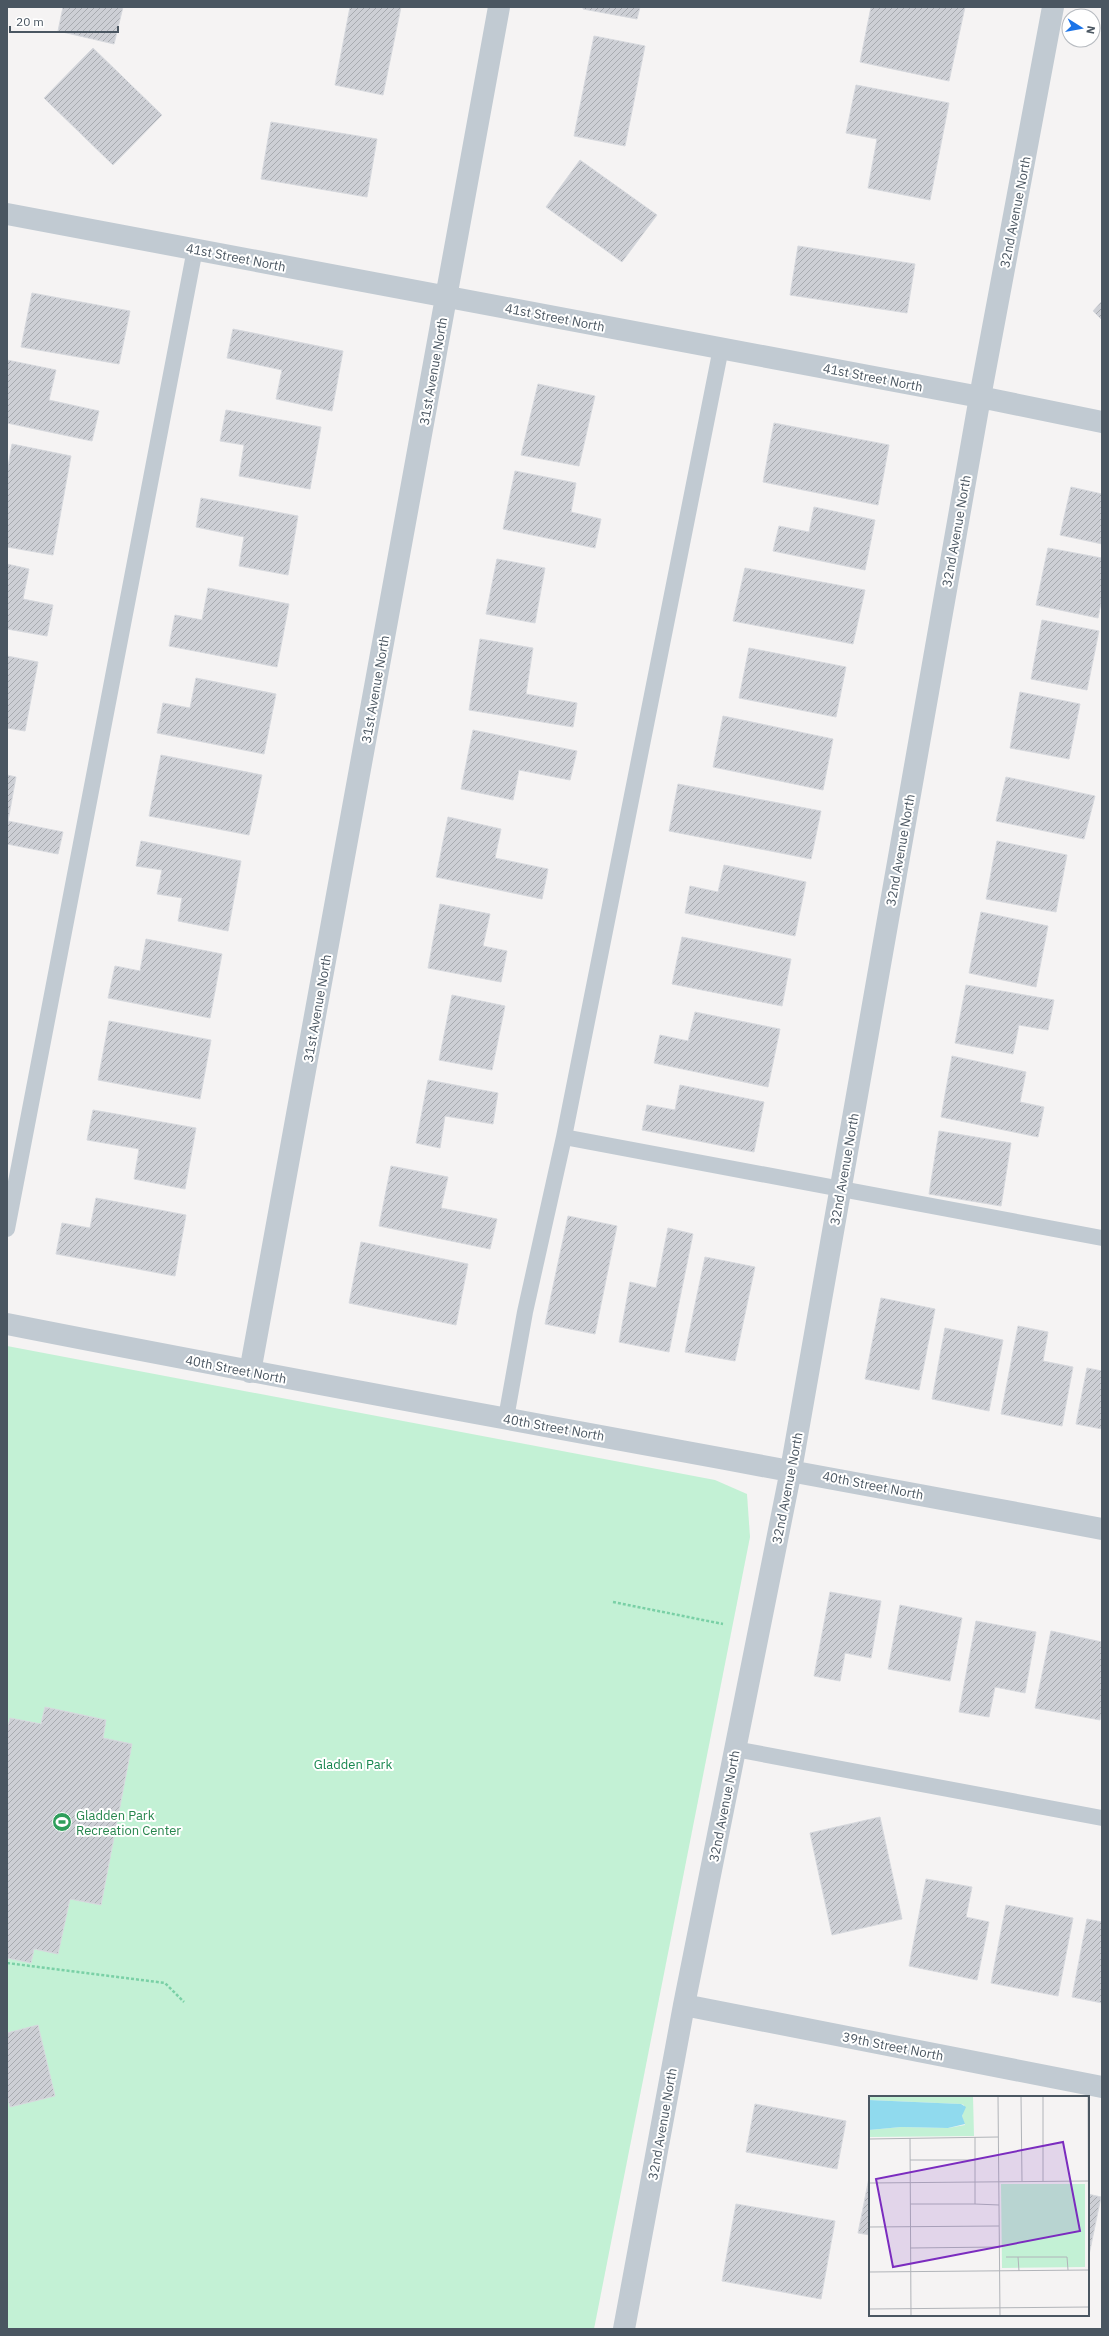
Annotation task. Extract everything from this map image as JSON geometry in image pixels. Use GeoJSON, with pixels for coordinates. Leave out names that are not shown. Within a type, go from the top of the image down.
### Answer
{"type":"FeatureCollection","features":[{"type":"Feature","properties":{"kind":"street","name":"31st Avenue North"},"geometry":{"type":"LineString","coordinates":[[250,1372],[499,7]]}},
{"type":"Feature","properties":{"kind":"street","name":"32nd Avenue North"},"geometry":{"type":"LineString","coordinates":[[624,2329],[684,2005],[791,1470],[980,397],[1053,7]]}},
{"type":"Feature","properties":{"kind":"street","name":"41st Street North"},"geometry":{"type":"LineString","coordinates":[[7,214],[980,397],[1102,422]]}},
{"type":"Feature","properties":{"kind":"street","name":"40th Street North"},"geometry":{"type":"LineString","coordinates":[[7,1324],[250,1372],[791,1470],[1102,1529]]}},
{"type":"Feature","properties":{"kind":"street","name":"39th Street North"},"geometry":{"type":"LineString","coordinates":[[684,2005],[1102,2087]]}},
{"type":"Feature","properties":{"kind":"lane"},"geometry":{"type":"LineString","coordinates":[[7,1229],[195,249]]}},
{"type":"Feature","properties":{"kind":"lane"},"geometry":{"type":"LineString","coordinates":[[506,1418],[525,1312],[564,1137],[721,348]]}},
{"type":"Feature","properties":{"kind":"lane"},"geometry":{"type":"LineString","coordinates":[[564,1137],[1102,1238]]}},
{"type":"Feature","properties":{"kind":"lane"},"geometry":{"type":"LineString","coordinates":[[735,1749],[1102,1818]]}},
{"type":"Feature","properties":{"kind":"path"},"geometry":{"type":"LineString","coordinates":[[613,1602],[722,1624]]}},
{"type":"Feature","properties":{"kind":"path"},"geometry":{"type":"LineString","coordinates":[[7,1963],[165,1983],[184,2002]]}},
{"type":"Feature","properties":{"kind":"green space","name":"Gladden Park"},"geometry":{"type":"Polygon","coordinates":[[[7,1346],[715,1480],[747,1494],[750,1537],[594,2329],[7,2329],[7,1346]]]}},
{"type":"Feature","properties":{"kind":"building"},"geometry":{"type":"Polygon","coordinates":[[[63,7],[123,7],[114,44],[58,31],[63,7]]]}},
{"type":"Feature","properties":{"kind":"building"},"geometry":{"type":"Polygon","coordinates":[[[350,7],[401,7],[383,95],[335,85],[350,7]]]}},
{"type":"Feature","properties":{"kind":"building"},"geometry":{"type":"Polygon","coordinates":[[[583,7],[640,7],[637,19],[583,9],[583,7]]]}},
{"type":"Feature","properties":{"kind":"building"},"geometry":{"type":"Polygon","coordinates":[[[871,7],[965,7],[949,81],[860,62],[871,7]]]}},
{"type":"Feature","properties":{"kind":"building"},"geometry":{"type":"Polygon","coordinates":[[[594,36],[645,46],[625,146],[574,136],[594,36]]]}},
{"type":"Feature","properties":{"kind":"building"},"geometry":{"type":"Polygon","coordinates":[[[93,48],[162,115],[113,165],[44,98],[93,48]]]}},
{"type":"Feature","properties":{"kind":"building"},"geometry":{"type":"Polygon","coordinates":[[[856,85],[949,103],[930,200],[868,188],[877,139],[846,133],[856,85]]]}},
{"type":"Feature","properties":{"kind":"building"},"geometry":{"type":"Polygon","coordinates":[[[271,122],[377,139],[367,197],[261,179],[271,122]]]}},
{"type":"Feature","properties":{"kind":"building"},"geometry":{"type":"Polygon","coordinates":[[[580,160],[657,215],[622,262],[546,207],[580,160]]]}},
{"type":"Feature","properties":{"kind":"building"},"geometry":{"type":"Polygon","coordinates":[[[798,246],[915,264],[907,313],[790,295],[798,246]]]}},
{"type":"Feature","properties":{"kind":"building"},"geometry":{"type":"Polygon","coordinates":[[[32,293],[130,311],[119,364],[21,347],[32,293]]]}},
{"type":"Feature","properties":{"kind":"building"},"geometry":{"type":"Polygon","coordinates":[[[1102,301],[1102,320],[1093,311],[1102,301]]]}},
{"type":"Feature","properties":{"kind":"building"},"geometry":{"type":"Polygon","coordinates":[[[233,329],[343,351],[332,411],[276,399],[282,370],[227,358],[233,329]]]}},
{"type":"Feature","properties":{"kind":"building"},"geometry":{"type":"Polygon","coordinates":[[[7,360],[56,370],[49,400],[99,411],[92,441],[7,423],[7,360]]]}},
{"type":"Feature","properties":{"kind":"building"},"geometry":{"type":"Polygon","coordinates":[[[538,384],[595,396],[579,466],[521,455],[538,384]]]}},
{"type":"Feature","properties":{"kind":"building"},"geometry":{"type":"Polygon","coordinates":[[[226,410],[321,427],[310,489],[239,476],[244,445],[220,441],[226,410]]]}},
{"type":"Feature","properties":{"kind":"building"},"geometry":{"type":"Polygon","coordinates":[[[774,423],[889,445],[878,505],[763,482],[774,423]]]}},
{"type":"Feature","properties":{"kind":"building"},"geometry":{"type":"Polygon","coordinates":[[[12,444],[71,456],[53,555],[7,547],[7,472],[12,444]]]}},
{"type":"Feature","properties":{"kind":"building"},"geometry":{"type":"Polygon","coordinates":[[[515,471],[576,483],[571,512],[601,519],[595,548],[503,529],[515,471]]]}},
{"type":"Feature","properties":{"kind":"building"},"geometry":{"type":"Polygon","coordinates":[[[1071,487],[1102,494],[1102,544],[1060,535],[1071,487]]]}},
{"type":"Feature","properties":{"kind":"building"},"geometry":{"type":"Polygon","coordinates":[[[201,498],[298,516],[288,575],[239,566],[244,537],[196,527],[201,498]]]}},
{"type":"Feature","properties":{"kind":"building"},"geometry":{"type":"Polygon","coordinates":[[[814,507],[875,520],[865,570],[773,551],[779,526],[809,532],[814,507]]]}},
{"type":"Feature","properties":{"kind":"building"},"geometry":{"type":"Polygon","coordinates":[[[1048,548],[1102,558],[1102,598],[1098,618],[1036,605],[1048,548]]]}},
{"type":"Feature","properties":{"kind":"building"},"geometry":{"type":"Polygon","coordinates":[[[497,559],[545,568],[535,623],[486,614],[497,559]]]}},
{"type":"Feature","properties":{"kind":"building"},"geometry":{"type":"Polygon","coordinates":[[[7,564],[29,569],[23,599],[53,605],[47,636],[7,629],[7,564]]]}},
{"type":"Feature","properties":{"kind":"building"},"geometry":{"type":"Polygon","coordinates":[[[745,568],[865,590],[853,644],[733,621],[745,568]]]}},
{"type":"Feature","properties":{"kind":"building"},"geometry":{"type":"Polygon","coordinates":[[[208,588],[289,604],[277,667],[169,646],[175,615],[202,620],[208,588]]]}},
{"type":"Feature","properties":{"kind":"building"},"geometry":{"type":"Polygon","coordinates":[[[1042,620],[1099,631],[1087,690],[1031,679],[1042,620]]]}},
{"type":"Feature","properties":{"kind":"building"},"geometry":{"type":"Polygon","coordinates":[[[480,639],[533,648],[526,694],[577,703],[573,727],[469,710],[480,639]]]}},
{"type":"Feature","properties":{"kind":"building"},"geometry":{"type":"Polygon","coordinates":[[[749,648],[846,667],[836,717],[739,698],[749,648]]]}},
{"type":"Feature","properties":{"kind":"building"},"geometry":{"type":"Polygon","coordinates":[[[7,656],[38,662],[25,731],[7,728],[7,656]]]}},
{"type":"Feature","properties":{"kind":"building"},"geometry":{"type":"Polygon","coordinates":[[[196,678],[276,694],[264,754],[157,733],[163,703],[190,708],[196,678]]]}},
{"type":"Feature","properties":{"kind":"building"},"geometry":{"type":"Polygon","coordinates":[[[1020,692],[1080,704],[1069,759],[1010,748],[1020,692]]]}},
{"type":"Feature","properties":{"kind":"building"},"geometry":{"type":"Polygon","coordinates":[[[723,716],[833,739],[823,790],[713,767],[723,716]]]}},
{"type":"Feature","properties":{"kind":"building"},"geometry":{"type":"Polygon","coordinates":[[[473,730],[577,751],[570,780],[519,770],[513,800],[461,789],[473,730]]]}},
{"type":"Feature","properties":{"kind":"building"},"geometry":{"type":"Polygon","coordinates":[[[161,755],[262,775],[249,835],[149,816],[161,755]]]}},
{"type":"Feature","properties":{"kind":"building"},"geometry":{"type":"Polygon","coordinates":[[[7,775],[16,777],[8,821],[63,832],[58,854],[7,844],[7,775]]]}},
{"type":"Feature","properties":{"kind":"building"},"geometry":{"type":"Polygon","coordinates":[[[1006,777],[1095,796],[1084,839],[996,821],[1006,777]]]}},
{"type":"Feature","properties":{"kind":"building"},"geometry":{"type":"Polygon","coordinates":[[[678,784],[821,811],[811,859],[669,831],[678,784]]]}},
{"type":"Feature","properties":{"kind":"building"},"geometry":{"type":"Polygon","coordinates":[[[448,817],[501,829],[495,858],[548,869],[542,899],[436,877],[448,817]]]}},
{"type":"Feature","properties":{"kind":"building"},"geometry":{"type":"Polygon","coordinates":[[[141,841],[241,861],[228,931],[178,921],[182,898],[157,894],[162,870],[136,866],[141,841]]]}},
{"type":"Feature","properties":{"kind":"building"},"geometry":{"type":"Polygon","coordinates":[[[997,841],[1067,855],[1056,912],[986,899],[997,841]]]}},
{"type":"Feature","properties":{"kind":"building"},"geometry":{"type":"Polygon","coordinates":[[[724,865],[806,882],[795,936],[685,913],[690,886],[718,892],[724,865]]]}},
{"type":"Feature","properties":{"kind":"building"},"geometry":{"type":"Polygon","coordinates":[[[440,904],[490,914],[483,946],[507,951],[501,982],[428,968],[440,904]]]}},
{"type":"Feature","properties":{"kind":"building"},"geometry":{"type":"Polygon","coordinates":[[[981,912],[1048,926],[1036,987],[969,973],[981,912]]]}},
{"type":"Feature","properties":{"kind":"building"},"geometry":{"type":"Polygon","coordinates":[[[682,937],[791,959],[782,1006],[672,984],[682,937]]]}},
{"type":"Feature","properties":{"kind":"building"},"geometry":{"type":"Polygon","coordinates":[[[146,939],[222,954],[210,1018],[108,998],[115,966],[140,971],[146,939]]]}},
{"type":"Feature","properties":{"kind":"building"},"geometry":{"type":"Polygon","coordinates":[[[966,985],[1054,1000],[1048,1030],[1019,1025],[1013,1054],[955,1043],[966,985]]]}},
{"type":"Feature","properties":{"kind":"building"},"geometry":{"type":"Polygon","coordinates":[[[452,995],[505,1006],[492,1070],[439,1060],[452,995]]]}},
{"type":"Feature","properties":{"kind":"building"},"geometry":{"type":"Polygon","coordinates":[[[695,1012],[780,1029],[768,1087],[654,1063],[660,1035],[688,1041],[695,1012]]]}},
{"type":"Feature","properties":{"kind":"building"},"geometry":{"type":"Polygon","coordinates":[[[109,1021],[211,1040],[200,1099],[98,1080],[109,1021]]]}},
{"type":"Feature","properties":{"kind":"building"},"geometry":{"type":"Polygon","coordinates":[[[952,1056],[1026,1072],[1020,1102],[1044,1107],[1038,1137],[941,1117],[952,1056]]]}},
{"type":"Feature","properties":{"kind":"building"},"geometry":{"type":"Polygon","coordinates":[[[428,1080],[498,1093],[493,1124],[445,1116],[440,1148],[416,1143],[428,1080]]]}},
{"type":"Feature","properties":{"kind":"building"},"geometry":{"type":"Polygon","coordinates":[[[680,1085],[764,1102],[754,1152],[642,1130],[647,1105],[675,1110],[680,1085]]]}},
{"type":"Feature","properties":{"kind":"building"},"geometry":{"type":"Polygon","coordinates":[[[93,1110],[196,1128],[185,1189],[134,1179],[139,1149],[87,1140],[93,1110]]]}},
{"type":"Feature","properties":{"kind":"building"},"geometry":{"type":"Polygon","coordinates":[[[939,1131],[1011,1143],[1001,1206],[929,1194],[939,1131]]]}},
{"type":"Feature","properties":{"kind":"building"},"geometry":{"type":"Polygon","coordinates":[[[391,1166],[448,1177],[441,1208],[497,1219],[490,1249],[379,1226],[391,1166]]]}},
{"type":"Feature","properties":{"kind":"building"},"geometry":{"type":"Polygon","coordinates":[[[96,1198],[186,1215],[175,1276],[56,1254],[62,1223],[90,1228],[96,1198]]]}},
{"type":"Feature","properties":{"kind":"building"},"geometry":{"type":"Polygon","coordinates":[[[568,1216],[617,1226],[595,1334],[545,1324],[568,1216]]]}},
{"type":"Feature","properties":{"kind":"building"},"geometry":{"type":"Polygon","coordinates":[[[668,1228],[693,1234],[669,1352],[619,1342],[630,1282],[656,1288],[668,1228]]]}},
{"type":"Feature","properties":{"kind":"building"},"geometry":{"type":"Polygon","coordinates":[[[361,1242],[468,1264],[456,1325],[349,1303],[361,1242]]]}},
{"type":"Feature","properties":{"kind":"building"},"geometry":{"type":"Polygon","coordinates":[[[705,1257],[755,1267],[735,1361],[685,1352],[705,1257]]]}},
{"type":"Feature","properties":{"kind":"building"},"geometry":{"type":"Polygon","coordinates":[[[881,1298],[935,1309],[919,1390],[865,1379],[881,1298]]]}},
{"type":"Feature","properties":{"kind":"building"},"geometry":{"type":"Polygon","coordinates":[[[1018,1326],[1048,1332],[1043,1361],[1073,1367],[1062,1426],[1001,1414],[1018,1326]]]}},
{"type":"Feature","properties":{"kind":"building"},"geometry":{"type":"Polygon","coordinates":[[[945,1328],[1003,1340],[989,1411],[932,1399],[945,1328]]]}},
{"type":"Feature","properties":{"kind":"building"},"geometry":{"type":"Polygon","coordinates":[[[1087,1368],[1102,1371],[1102,1429],[1076,1424],[1087,1368]]]}},
{"type":"Feature","properties":{"kind":"building"},"geometry":{"type":"Polygon","coordinates":[[[830,1592],[881,1601],[871,1658],[845,1653],[840,1681],[814,1676],[830,1592]]]}},
{"type":"Feature","properties":{"kind":"building"},"geometry":{"type":"Polygon","coordinates":[[[900,1605],[962,1618],[950,1681],[888,1669],[900,1605]]]}},
{"type":"Feature","properties":{"kind":"building"},"geometry":{"type":"Polygon","coordinates":[[[976,1621],[1036,1632],[1025,1693],[995,1687],[989,1717],[959,1712],[976,1621]]]}},
{"type":"Feature","properties":{"kind":"building"},"geometry":{"type":"Polygon","coordinates":[[[1051,1631],[1102,1642],[1102,1710],[1100,1720],[1035,1708],[1051,1631]]]}},
{"type":"Feature","properties":{"kind":"building","name":"Gladden Park Recreation Center"},"geometry":{"type":"Polygon","coordinates":[[[45,1707],[106,1720],[103,1738],[132,1744],[101,1905],[70,1899],[58,1954],[34,1949],[31,1963],[7,1958],[7,1730],[10,1718],[41,1724],[45,1707]]]}},
{"type":"Feature","properties":{"kind":"building"},"geometry":{"type":"Polygon","coordinates":[[[880,1817],[902,1919],[832,1935],[810,1833],[880,1817]]]}},
{"type":"Feature","properties":{"kind":"building"},"geometry":{"type":"Polygon","coordinates":[[[926,1879],[972,1887],[966,1917],[989,1922],[977,1980],[909,1966],[926,1879]]]}},
{"type":"Feature","properties":{"kind":"building"},"geometry":{"type":"Polygon","coordinates":[[[1006,1905],[1073,1918],[1058,1996],[991,1983],[1006,1905]]]}},
{"type":"Feature","properties":{"kind":"building"},"geometry":{"type":"Polygon","coordinates":[[[1087,1919],[1102,1922],[1102,2003],[1072,1997],[1087,1919]]]}},
{"type":"Feature","properties":{"kind":"building"},"geometry":{"type":"Polygon","coordinates":[[[38,2025],[55,2096],[10,2107],[7,2095],[7,2033],[38,2025]]]}},
{"type":"Feature","properties":{"kind":"building"},"geometry":{"type":"Polygon","coordinates":[[[755,2104],[846,2121],[837,2169],[746,2152],[755,2104]]]}},
{"type":"Feature","properties":{"kind":"building"},"geometry":{"type":"Polygon","coordinates":[[[869,2178],[869,2235],[858,2233],[869,2178]]]}},
{"type":"Feature","properties":{"kind":"building"},"geometry":{"type":"Polygon","coordinates":[[[1089,2194],[1101,2197],[1089,2255],[1089,2194]]]}},
{"type":"Feature","properties":{"kind":"building"},"geometry":{"type":"Polygon","coordinates":[[[736,2204],[835,2221],[821,2299],[722,2281],[736,2204]]]}},
{"type":"Feature","properties":{"kind":"place","name":"Gladden Park Recreation Center"},"geometry":{"type":"Point","coordinates":[62,1822]}}]}
